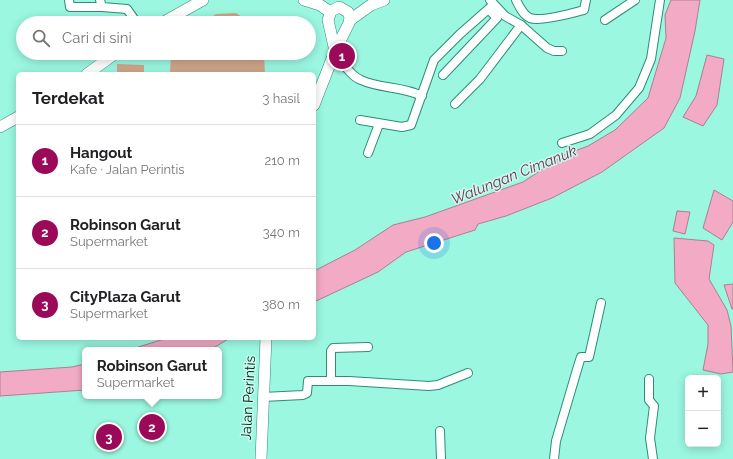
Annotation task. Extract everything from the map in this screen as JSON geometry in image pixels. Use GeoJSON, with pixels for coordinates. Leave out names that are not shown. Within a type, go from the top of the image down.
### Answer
{"type":"FeatureCollection","features":[{"type":"Feature","properties":{"kind":"street"},"geometry":{"type":"LineString","coordinates":[[69,0],[70,8],[101,4],[127,9],[132,16]]}},
{"type":"Feature","properties":{"kind":"street"},"geometry":{"type":"LineString","coordinates":[[174,16],[202,0]]}},
{"type":"Feature","properties":{"kind":"street"},"geometry":{"type":"LineString","coordinates":[[333,11],[371,5],[384,0]]}},
{"type":"Feature","properties":{"kind":"street"},"geometry":{"type":"LineString","coordinates":[[516,0],[519,7],[527,16],[537,19],[584,10],[586,0]]}},
{"type":"Feature","properties":{"kind":"street"},"geometry":{"type":"LineString","coordinates":[[605,20],[634,0]]}},
{"type":"Feature","properties":{"kind":"street"},"geometry":{"type":"LineString","coordinates":[[562,143],[590,134],[616,116],[639,88],[651,59],[660,0]]}},
{"type":"Feature","properties":{"kind":"street"},"geometry":{"type":"LineString","coordinates":[[306,2],[320,5],[333,11],[349,14],[348,23],[334,52],[316,100]]}},
{"type":"Feature","properties":{"kind":"street"},"geometry":{"type":"LineString","coordinates":[[333,11],[341,29],[371,5]]}},
{"type":"Feature","properties":{"kind":"street"},"geometry":{"type":"LineString","coordinates":[[491,5],[505,16],[521,25],[547,48],[554,51],[562,50]]}},
{"type":"Feature","properties":{"kind":"street"},"geometry":{"type":"LineString","coordinates":[[443,74],[497,18],[491,5]]}},
{"type":"Feature","properties":{"kind":"street"},"geometry":{"type":"LineString","coordinates":[[360,120],[402,127],[409,126],[422,96],[434,60],[491,5]]}},
{"type":"Feature","properties":{"kind":"street"},"geometry":{"type":"LineString","coordinates":[[333,11],[334,52],[353,75],[361,81],[422,96]]}},
{"type":"Feature","properties":{"kind":"street"},"geometry":{"type":"LineString","coordinates":[[455,104],[480,79],[521,25]]}},
{"type":"Feature","properties":{"kind":"street"},"geometry":{"type":"LineString","coordinates":[[90,72],[106,60]]}},
{"type":"Feature","properties":{"kind":"street"},"geometry":{"type":"LineString","coordinates":[[0,127],[16,117]]}},
{"type":"Feature","properties":{"kind":"street"},"geometry":{"type":"LineString","coordinates":[[368,153],[379,124]]}},
{"type":"Feature","properties":{"kind":"street"},"geometry":{"type":"LineString","coordinates":[[554,459],[556,441],[581,357],[589,357],[592,348],[601,303]]}},
{"type":"Feature","properties":{"kind":"street","name":"Jalan Perintis"},"geometry":{"type":"LineString","coordinates":[[261,459],[266,340]]}},
{"type":"Feature","properties":{"kind":"street"},"geometry":{"type":"LineString","coordinates":[[330,381],[331,351],[333,348],[368,348]]}},
{"type":"Feature","properties":{"kind":"street"},"geometry":{"type":"LineString","coordinates":[[263,397],[303,395],[307,393],[308,381],[429,386],[438,385],[468,373]]}},
{"type":"Feature","properties":{"kind":"street"},"geometry":{"type":"LineString","coordinates":[[649,379],[649,400],[654,406],[650,438],[653,459]]}},
{"type":"Feature","properties":{"kind":"street"},"geometry":{"type":"LineString","coordinates":[[440,431],[442,459]]}},
{"type":"Feature","properties":{"kind":"shaded area"},"geometry":{"type":"Polygon","coordinates":[[[671,0],[700,0],[695,31],[680,98],[664,128],[602,172],[552,198],[506,216],[478,224],[475,230],[406,252],[378,272],[316,301],[316,270],[355,250],[393,225],[425,217],[523,182],[564,155],[588,146],[615,130],[648,98],[666,38],[665,15],[671,0]]]}},
{"type":"Feature","properties":{"kind":"shaded area"},"geometry":{"type":"Polygon","coordinates":[[[236,13],[240,16],[213,16],[216,14],[236,13]]]}},
{"type":"Feature","properties":{"kind":"shaded area"},"geometry":{"type":"Polygon","coordinates":[[[707,55],[724,59],[717,105],[703,126],[683,117],[696,96],[707,55]]]}},
{"type":"Feature","properties":{"kind":"shaded area"},"geometry":{"type":"Polygon","coordinates":[[[171,60],[264,60],[265,72],[170,72],[171,60]]]}},
{"type":"Feature","properties":{"kind":"shaded area"},"geometry":{"type":"Polygon","coordinates":[[[117,64],[144,65],[144,72],[117,72],[117,64]]]}},
{"type":"Feature","properties":{"kind":"shaded area"},"geometry":{"type":"Polygon","coordinates":[[[714,190],[733,201],[733,222],[722,240],[703,228],[714,190]]]}},
{"type":"Feature","properties":{"kind":"shaded area"},"geometry":{"type":"Polygon","coordinates":[[[677,211],[690,212],[685,234],[673,231],[677,211]]]}},
{"type":"Feature","properties":{"kind":"shaded area"},"geometry":{"type":"Polygon","coordinates":[[[674,238],[708,241],[714,245],[709,279],[727,310],[731,326],[733,372],[721,374],[703,370],[708,344],[708,325],[675,283],[674,238]]]}},
{"type":"Feature","properties":{"kind":"shaded area"},"geometry":{"type":"Polygon","coordinates":[[[733,284],[733,309],[732,309],[724,285],[733,284]]]}},
{"type":"Feature","properties":{"kind":"shaded area"},"geometry":{"type":"Polygon","coordinates":[[[161,340],[227,340],[215,347],[138,347],[161,340]]]}},
{"type":"Feature","properties":{"kind":"shaded area"},"geometry":{"type":"Polygon","coordinates":[[[82,365],[82,390],[0,396],[0,372],[72,367],[82,365]]]}},
{"type":"Feature","properties":{"kind":"place","name":"Hangout"},"geometry":{"type":"Point","coordinates":[342,56]}},
{"type":"Feature","properties":{"kind":"place","name":"Robinson Garut"},"geometry":{"type":"Point","coordinates":[152,427]}},
{"type":"Feature","properties":{"kind":"place","name":"CityPlaza Garut"},"geometry":{"type":"Point","coordinates":[109,437]}},
{"type":"Feature","properties":{"kind":"water label","name":"Walungan Cimanuk"},"geometry":{"type":"Point","coordinates":[514,175]}}]}
